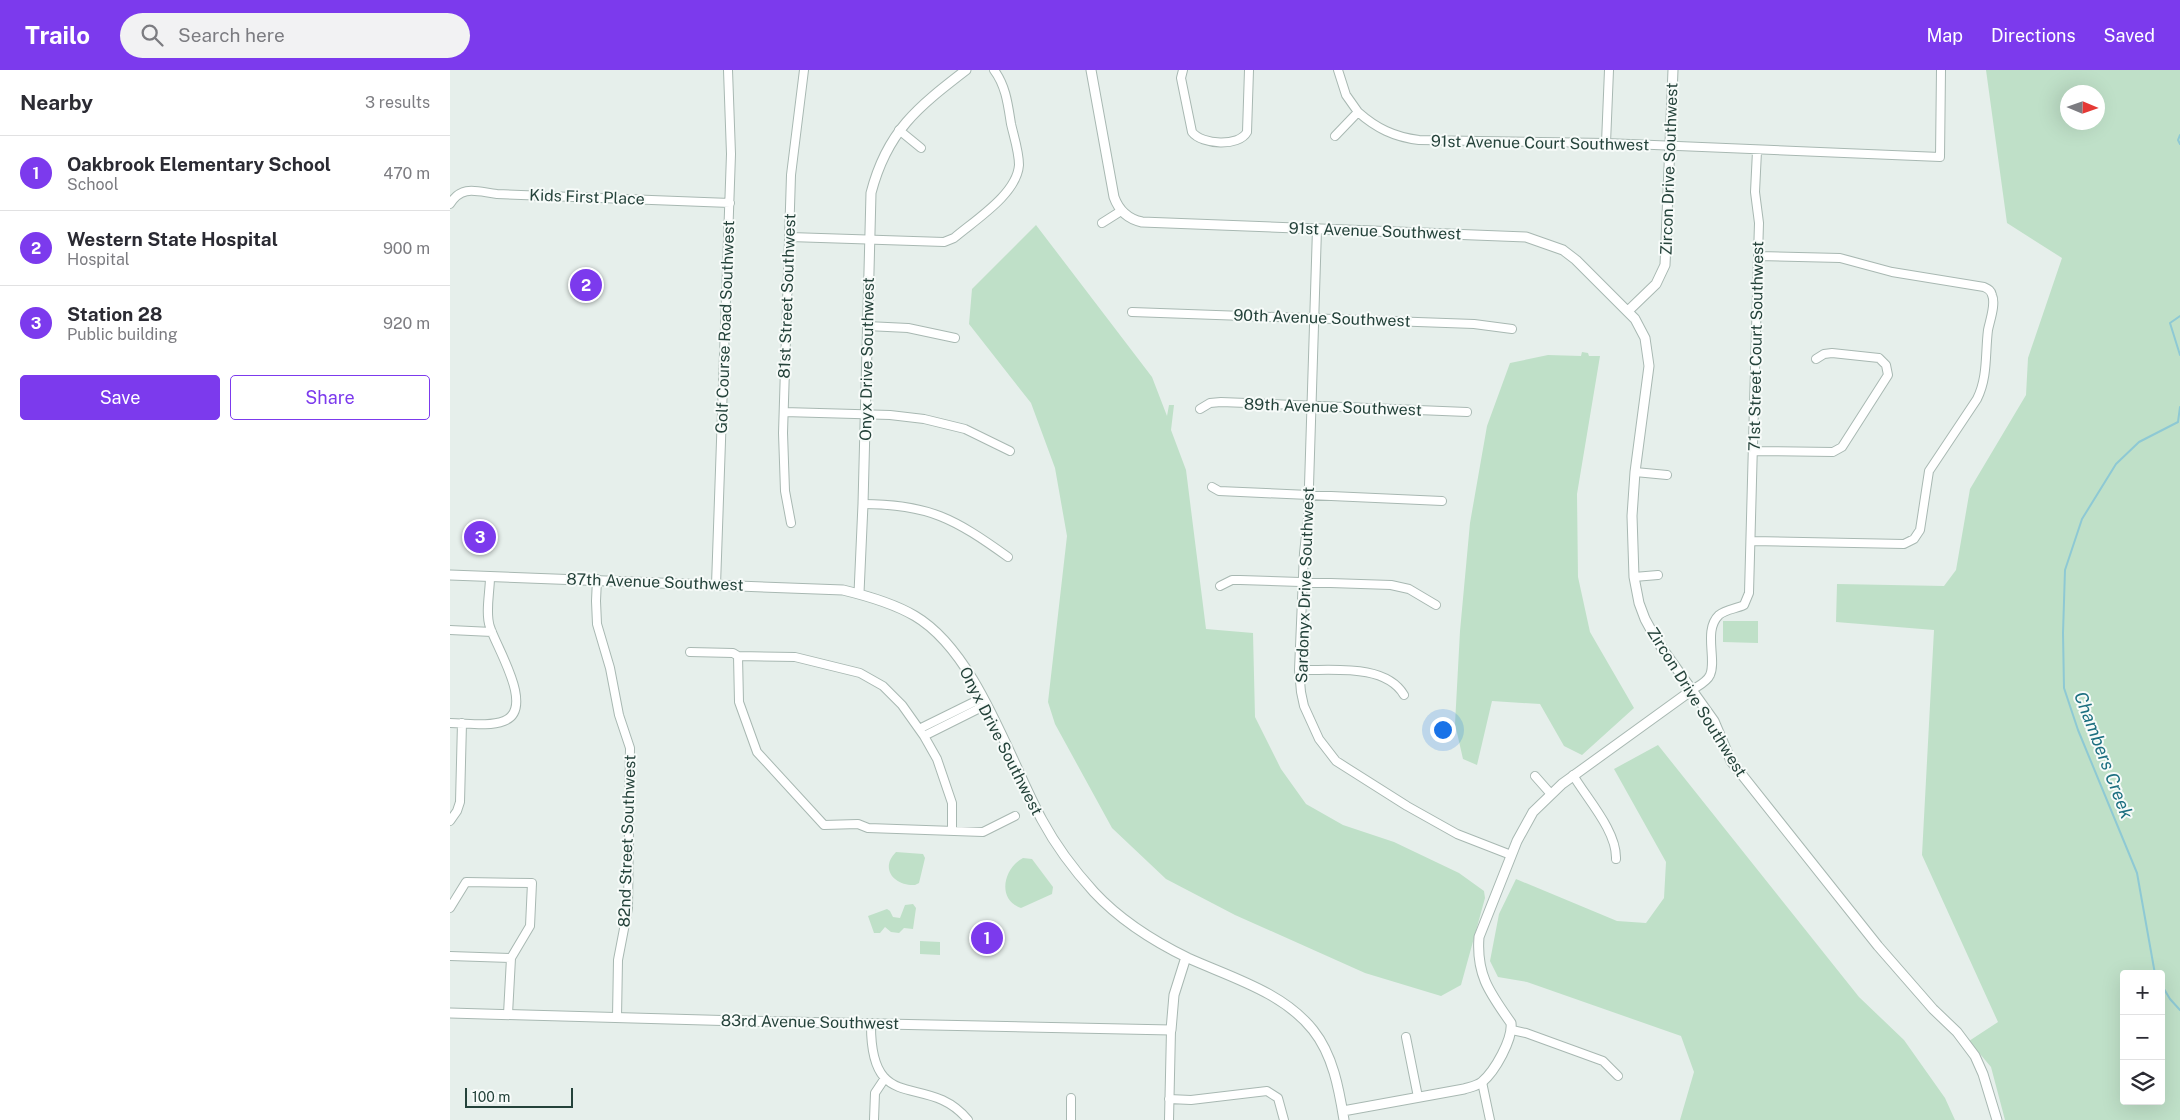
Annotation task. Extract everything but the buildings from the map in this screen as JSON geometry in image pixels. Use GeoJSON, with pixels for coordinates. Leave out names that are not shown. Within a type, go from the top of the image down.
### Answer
{"type":"FeatureCollection","features":[{"type":"Feature","properties":{"kind":"street","name":"Golf Course Road Southwest"},"geometry":{"type":"LineString","coordinates":[[716,585],[730,203],[731,126],[728,70]]}},
{"type":"Feature","properties":{"kind":"street","name":"81st Street Southwest"},"geometry":{"type":"LineString","coordinates":[[790,523],[783,467],[790,175],[804,70]]}},
{"type":"Feature","properties":{"kind":"street","name":"Onyx Drive Southwest"},"geometry":{"type":"LineString","coordinates":[[966,70],[922,105],[899,130],[875,180],[870,208],[859,593],[894,606],[916,617],[951,648],[984,702],[1042,820],[1076,872],[1095,893],[1134,928],[1186,957],[1270,995],[1298,1012],[1314,1030],[1326,1051],[1336,1080],[1343,1116]]}},
{"type":"Feature","properties":{"kind":"street"},"geometry":{"type":"LineString","coordinates":[[790,237],[949,241],[1008,191],[1015,181],[1019,163],[1004,86],[994,70]]}},
{"type":"Feature","properties":{"kind":"street"},"geometry":{"type":"LineString","coordinates":[[1091,70],[1114,197],[1121,211],[1102,222]]}},
{"type":"Feature","properties":{"kind":"street"},"geometry":{"type":"LineString","coordinates":[[1183,70],[1181,78],[1190,128],[1198,138],[1203,140],[1236,142],[1245,136],[1247,132],[1249,70]]}},
{"type":"Feature","properties":{"kind":"street","name":"91st Avenue Court Southwest"},"geometry":{"type":"LineString","coordinates":[[1338,70],[1346,95],[1358,112],[1380,129],[1405,138],[1606,143],[1757,151],[1940,157],[1941,70]]}},
{"type":"Feature","properties":{"kind":"street"},"geometry":{"type":"LineString","coordinates":[[1606,143],[1609,70]]}},
{"type":"Feature","properties":{"kind":"street","name":"Zircon Drive Southwest"},"geometry":{"type":"LineString","coordinates":[[1673,70],[1663,271],[1656,284],[1628,311],[1643,332],[1649,366],[1635,472],[1632,516],[1634,576],[1639,603],[1657,641],[1714,722],[1731,760],[1876,943],[1933,1009],[1957,1032],[1975,1056],[1983,1074],[1997,1120]]}},
{"type":"Feature","properties":{"kind":"street"},"geometry":{"type":"LineString","coordinates":[[1335,136],[1358,112]]}},
{"type":"Feature","properties":{"kind":"street"},"geometry":{"type":"LineString","coordinates":[[899,130],[921,148]]}},
{"type":"Feature","properties":{"kind":"street","name":"71st Street Court Southwest"},"geometry":{"type":"LineString","coordinates":[[1692,690],[1705,681],[1711,673],[1711,640],[1714,623],[1721,614],[1742,606],[1748,598],[1759,223],[1755,192],[1757,151]]}},
{"type":"Feature","properties":{"kind":"street","name":"Kids First Place"},"geometry":{"type":"LineString","coordinates":[[450,204],[460,192],[472,189],[497,194],[730,203]]}},
{"type":"Feature","properties":{"kind":"street","name":"91st Avenue Southwest"},"geometry":{"type":"LineString","coordinates":[[1121,211],[1127,217],[1142,222],[1518,236],[1534,239],[1563,250],[1628,311]]}},
{"type":"Feature","properties":{"kind":"street","name":"Sardonyx Drive Southwest"},"geometry":{"type":"LineString","coordinates":[[1317,229],[1308,494],[1299,670],[1301,692],[1310,723],[1324,747],[1336,761],[1443,827],[1511,855]]}},
{"type":"Feature","properties":{"kind":"street"},"geometry":{"type":"LineString","coordinates":[[1751,541],[1904,544],[1914,539],[1920,530],[1929,471],[1977,399],[1982,388],[1993,303],[1992,295],[1988,289],[1975,285],[1892,272],[1840,258],[1758,256]]}},
{"type":"Feature","properties":{"kind":"street","name":"90th Avenue Southwest"},"geometry":{"type":"LineString","coordinates":[[1132,312],[1474,324],[1512,329]]}},
{"type":"Feature","properties":{"kind":"street"},"geometry":{"type":"LineString","coordinates":[[867,326],[908,328],[955,338]]}},
{"type":"Feature","properties":{"kind":"street"},"geometry":{"type":"LineString","coordinates":[[1753,451],[1837,451],[1887,379],[1888,370],[1879,358],[1832,353],[1824,354],[1816,359]]}},
{"type":"Feature","properties":{"kind":"street","name":"89th Avenue Southwest"},"geometry":{"type":"LineString","coordinates":[[1200,409],[1210,403],[1221,402],[1467,412]]}},
{"type":"Feature","properties":{"kind":"street"},"geometry":{"type":"LineString","coordinates":[[784,412],[912,417],[953,425],[979,434],[1010,451]]}},
{"type":"Feature","properties":{"kind":"street"},"geometry":{"type":"LineString","coordinates":[[1635,472],[1667,475]]}},
{"type":"Feature","properties":{"kind":"street"},"geometry":{"type":"LineString","coordinates":[[1212,487],[1219,491],[1442,501]]}},
{"type":"Feature","properties":{"kind":"street"},"geometry":{"type":"LineString","coordinates":[[863,504],[895,504],[934,513],[965,528],[1008,556]]}},
{"type":"Feature","properties":{"kind":"street","name":"87th Avenue Southwest"},"geometry":{"type":"LineString","coordinates":[[450,575],[597,579],[843,590],[859,593]]}},
{"type":"Feature","properties":{"kind":"street"},"geometry":{"type":"LineString","coordinates":[[1634,576],[1658,575]]}},
{"type":"Feature","properties":{"kind":"street"},"geometry":{"type":"LineString","coordinates":[[450,723],[498,723],[510,718],[515,712],[516,696],[511,674],[488,622],[490,577]]}},
{"type":"Feature","properties":{"kind":"street","name":"82nd Street Southwest"},"geometry":{"type":"LineString","coordinates":[[597,579],[597,620],[610,668],[619,715],[630,748],[628,908],[618,960],[617,1017]]}},
{"type":"Feature","properties":{"kind":"street"},"geometry":{"type":"LineString","coordinates":[[1220,586],[1232,580],[1397,586],[1409,589],[1436,605]]}},
{"type":"Feature","properties":{"kind":"street"},"geometry":{"type":"LineString","coordinates":[[450,630],[492,632]]}},
{"type":"Feature","properties":{"kind":"street"},"geometry":{"type":"LineString","coordinates":[[690,652],[733,653],[738,656],[794,657],[860,673],[883,686],[902,705],[919,728],[937,759],[952,803],[952,831]]}},
{"type":"Feature","properties":{"kind":"street"},"geometry":{"type":"LineString","coordinates":[[738,656],[739,702],[757,752],[824,825],[858,824],[868,828],[983,832],[1015,816]]}},
{"type":"Feature","properties":{"kind":"street"},"geometry":{"type":"LineString","coordinates":[[1299,670],[1376,674],[1395,683],[1404,695]]}},
{"type":"Feature","properties":{"kind":"street"},"geometry":{"type":"LineString","coordinates":[[1343,1116],[1464,1089],[1482,1082],[1492,1070],[1508,1042],[1512,1030],[1511,1023],[1483,980],[1478,953],[1479,937],[1511,855],[1533,812],[1550,793],[1573,775],[1692,690]]}},
{"type":"Feature","properties":{"kind":"street"},"geometry":{"type":"LineString","coordinates":[[919,728],[984,702]]}},
{"type":"Feature","properties":{"kind":"street"},"geometry":{"type":"LineString","coordinates":[[924,736],[984,702]]}},
{"type":"Feature","properties":{"kind":"street"},"geometry":{"type":"LineString","coordinates":[[450,821],[457,811],[460,802],[462,723]]}},
{"type":"Feature","properties":{"kind":"street"},"geometry":{"type":"LineString","coordinates":[[1573,775],[1607,829],[1616,859]]}},
{"type":"Feature","properties":{"kind":"street"},"geometry":{"type":"LineString","coordinates":[[1535,776],[1550,793]]}},
{"type":"Feature","properties":{"kind":"street"},"geometry":{"type":"LineString","coordinates":[[450,908],[466,882],[532,883],[530,926],[511,958],[508,1014]]}},
{"type":"Feature","properties":{"kind":"street"},"geometry":{"type":"LineString","coordinates":[[450,956],[511,958]]}},
{"type":"Feature","properties":{"kind":"street"},"geometry":{"type":"LineString","coordinates":[[1169,1120],[1171,1030],[1174,995],[1186,957]]}},
{"type":"Feature","properties":{"kind":"street","name":"83rd Avenue Southwest"},"geometry":{"type":"LineString","coordinates":[[450,1013],[1171,1030]]}},
{"type":"Feature","properties":{"kind":"street"},"geometry":{"type":"LineString","coordinates":[[871,1023],[871,1047],[880,1073],[904,1090],[941,1099],[968,1120]]}},
{"type":"Feature","properties":{"kind":"street"},"geometry":{"type":"LineString","coordinates":[[1512,1030],[1526,1033],[1603,1061],[1618,1076]]}},
{"type":"Feature","properties":{"kind":"street"},"geometry":{"type":"LineString","coordinates":[[1406,1037],[1418,1098]]}},
{"type":"Feature","properties":{"kind":"street"},"geometry":{"type":"LineString","coordinates":[[874,1120],[875,1093],[885,1078]]}},
{"type":"Feature","properties":{"kind":"street"},"geometry":{"type":"LineString","coordinates":[[1482,1082],[1490,1120]]}},
{"type":"Feature","properties":{"kind":"street"},"geometry":{"type":"LineString","coordinates":[[1169,1099],[1191,1100],[1261,1092],[1272,1093],[1281,1103],[1284,1120]]}},
{"type":"Feature","properties":{"kind":"street"},"geometry":{"type":"LineString","coordinates":[[1071,1098],[1071,1120]]}},
{"type":"Feature","properties":{"kind":"green space"},"geometry":{"type":"Polygon","coordinates":[[[1986,70],[2180,70],[2180,1120],[2005,1120],[1991,1067],[1969,1041],[1998,1022],[1922,855],[1934,630],[1836,622],[1837,584],[1944,586],[1956,570],[1970,489],[2026,395],[2028,358],[2062,258],[2007,223],[1986,70]]]}},
{"type":"Feature","properties":{"kind":"green space"},"geometry":{"type":"Polygon","coordinates":[[[1036,225],[1152,377],[1167,416],[1169,405],[1174,405],[1171,430],[1186,470],[1206,629],[1253,633],[1255,717],[1281,769],[1306,804],[1343,825],[1394,842],[1459,873],[1484,891],[1485,898],[1461,985],[1441,996],[1365,973],[1235,915],[1166,879],[1112,828],[1055,724],[1048,702],[1067,536],[1055,468],[1031,403],[969,324],[972,289],[1036,225]]]}},
{"type":"Feature","properties":{"kind":"green space"},"geometry":{"type":"Polygon","coordinates":[[[1582,352],[1588,353],[1589,356],[1600,356],[1577,494],[1578,577],[1590,632],[1634,708],[1582,755],[1564,746],[1540,704],[1492,701],[1477,765],[1463,759],[1455,724],[1460,631],[1470,523],[1487,426],[1510,363],[1548,355],[1581,356],[1582,352]]]}},
{"type":"Feature","properties":{"kind":"green space"},"geometry":{"type":"Polygon","coordinates":[[[1723,621],[1758,621],[1758,643],[1723,642],[1723,621]]]}},
{"type":"Feature","properties":{"kind":"green space"},"geometry":{"type":"Polygon","coordinates":[[[1658,745],[1859,997],[1904,1040],[1945,1098],[1955,1120],[1680,1120],[1694,1072],[1681,1036],[1527,982],[1498,977],[1490,961],[1499,914],[1516,879],[1617,921],[1646,923],[1664,898],[1666,862],[1614,769],[1658,745]]]}},
{"type":"Feature","properties":{"kind":"green space"},"geometry":{"type":"Polygon","coordinates":[[[896,852],[923,854],[925,858],[919,883],[908,885],[901,883],[892,875],[889,870],[889,864],[896,852]]]}},
{"type":"Feature","properties":{"kind":"green space"},"geometry":{"type":"Polygon","coordinates":[[[1023,858],[1032,859],[1053,887],[1052,894],[1021,908],[1013,904],[1008,898],[1006,883],[1011,869],[1023,858]]]}},
{"type":"Feature","properties":{"kind":"green space"},"geometry":{"type":"Polygon","coordinates":[[[913,904],[916,908],[913,929],[904,928],[899,933],[891,932],[885,927],[880,933],[874,933],[868,916],[887,909],[893,917],[900,918],[905,905],[913,904]]]}},
{"type":"Feature","properties":{"kind":"green space"},"geometry":{"type":"Polygon","coordinates":[[[920,941],[940,942],[940,955],[920,954],[920,941]]]}},
{"type":"Feature","properties":{"kind":"waterway","name":"Chambers Creek"},"geometry":{"type":"LineString","coordinates":[[2180,135],[2178,140],[2180,144]]}},
{"type":"Feature","properties":{"kind":"waterway","name":"Chambers Creek"},"geometry":{"type":"LineString","coordinates":[[2180,316],[2170,323],[2180,355]]}},
{"type":"Feature","properties":{"kind":"waterway","name":"Chambers Creek"},"geometry":{"type":"LineString","coordinates":[[2154,970],[2137,873],[2078,730],[2064,688],[2065,570],[2082,519],[2116,464],[2139,442],[2178,422],[2180,407]]}},
{"type":"Feature","properties":{"kind":"waterway","name":"Chambers Creek"},"geometry":{"type":"LineString","coordinates":[[2165,991],[2180,1010]]}},
{"type":"Feature","properties":{"kind":"place","name":"Western State Hospital"},"geometry":{"type":"Point","coordinates":[586,285]}},
{"type":"Feature","properties":{"kind":"place","name":"Station 28"},"geometry":{"type":"Point","coordinates":[480,537]}},
{"type":"Feature","properties":{"kind":"place","name":"Oakbrook Elementary School"},"geometry":{"type":"Point","coordinates":[987,938]}}]}
